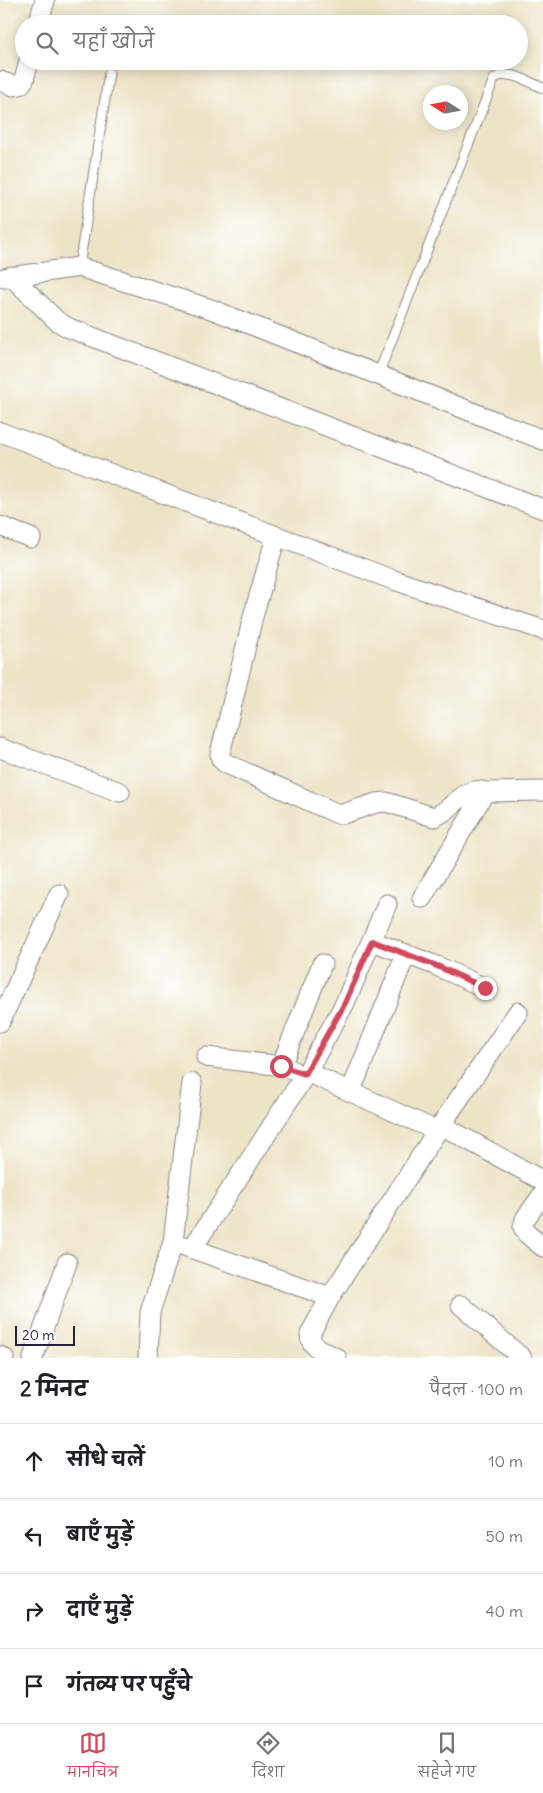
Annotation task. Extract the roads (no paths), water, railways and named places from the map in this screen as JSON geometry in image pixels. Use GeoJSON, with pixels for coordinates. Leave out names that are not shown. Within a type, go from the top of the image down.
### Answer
{"type":"FeatureCollection","features":[{"type":"Feature","properties":{"kind":"street"},"geometry":{"type":"LineString","coordinates":[[41,15],[45,0]]}},
{"type":"Feature","properties":{"kind":"street"},"geometry":{"type":"LineString","coordinates":[[0,81],[20,86],[27,70]]}},
{"type":"Feature","properties":{"kind":"street"},"geometry":{"type":"LineString","coordinates":[[6,277],[79,267],[211,309],[543,440]]}},
{"type":"Feature","properties":{"kind":"street"},"geometry":{"type":"LineString","coordinates":[[6,277],[57,321],[69,328],[543,509]]}},
{"type":"Feature","properties":{"kind":"street"},"geometry":{"type":"LineString","coordinates":[[0,432],[391,579],[543,630]]}},
{"type":"Feature","properties":{"kind":"street"},"geometry":{"type":"LineString","coordinates":[[0,526],[31,538]]}},
{"type":"Feature","properties":{"kind":"street"},"geometry":{"type":"LineString","coordinates":[[276,537],[254,613],[220,754],[224,763],[338,814],[343,814],[376,802],[386,802],[434,817],[471,791],[543,791]]}},
{"type":"Feature","properties":{"kind":"street"},"geometry":{"type":"LineString","coordinates":[[0,748],[120,792]]}},
{"type":"Feature","properties":{"kind":"street"},"geometry":{"type":"LineString","coordinates":[[422,898],[485,792]]}},
{"type":"Feature","properties":{"kind":"street"},"geometry":{"type":"LineString","coordinates":[[0,1022],[59,894]]}},
{"type":"Feature","properties":{"kind":"street"},"geometry":{"type":"LineString","coordinates":[[192,1249],[306,1073],[345,1003],[387,904]]}},
{"type":"Feature","properties":{"kind":"street"},"geometry":{"type":"LineString","coordinates":[[372,941],[437,966],[485,988]]}},
{"type":"Feature","properties":{"kind":"street"},"geometry":{"type":"LineString","coordinates":[[351,1092],[406,954]]}},
{"type":"Feature","properties":{"kind":"street"},"geometry":{"type":"LineString","coordinates":[[281,1066],[322,964]]}},
{"type":"Feature","properties":{"kind":"street"},"geometry":{"type":"LineString","coordinates":[[338,1358],[314,1346],[310,1341],[310,1334],[330,1297],[439,1128],[518,1012]]}},
{"type":"Feature","properties":{"kind":"street"},"geometry":{"type":"LineString","coordinates":[[206,1057],[281,1066],[306,1073],[439,1128],[543,1181]]}},
{"type":"Feature","properties":{"kind":"street"},"geometry":{"type":"LineString","coordinates":[[148,1358],[150,1312],[173,1242],[192,1083]]}},
{"type":"Feature","properties":{"kind":"street"},"geometry":{"type":"LineString","coordinates":[[543,1194],[525,1219],[523,1226],[527,1234],[543,1247]]}},
{"type":"Feature","properties":{"kind":"street"},"geometry":{"type":"LineString","coordinates":[[173,1242],[330,1297]]}},
{"type":"Feature","properties":{"kind":"street"},"geometry":{"type":"LineString","coordinates":[[33,1358],[67,1263]]}},
{"type":"Feature","properties":{"kind":"street"},"geometry":{"type":"LineString","coordinates":[[461,1305],[522,1358]]}},
{"type":"Feature","properties":{"kind":"street"},"geometry":{"type":"LineString","coordinates":[[0,1356],[4,1358]]}},
{"type":"Feature","properties":{"kind":"lane"},"geometry":{"type":"LineString","coordinates":[[79,267],[109,73]]}},
{"type":"Feature","properties":{"kind":"lane"},"geometry":{"type":"LineString","coordinates":[[378,375],[494,79],[499,75],[507,74],[543,88]]}}]}
